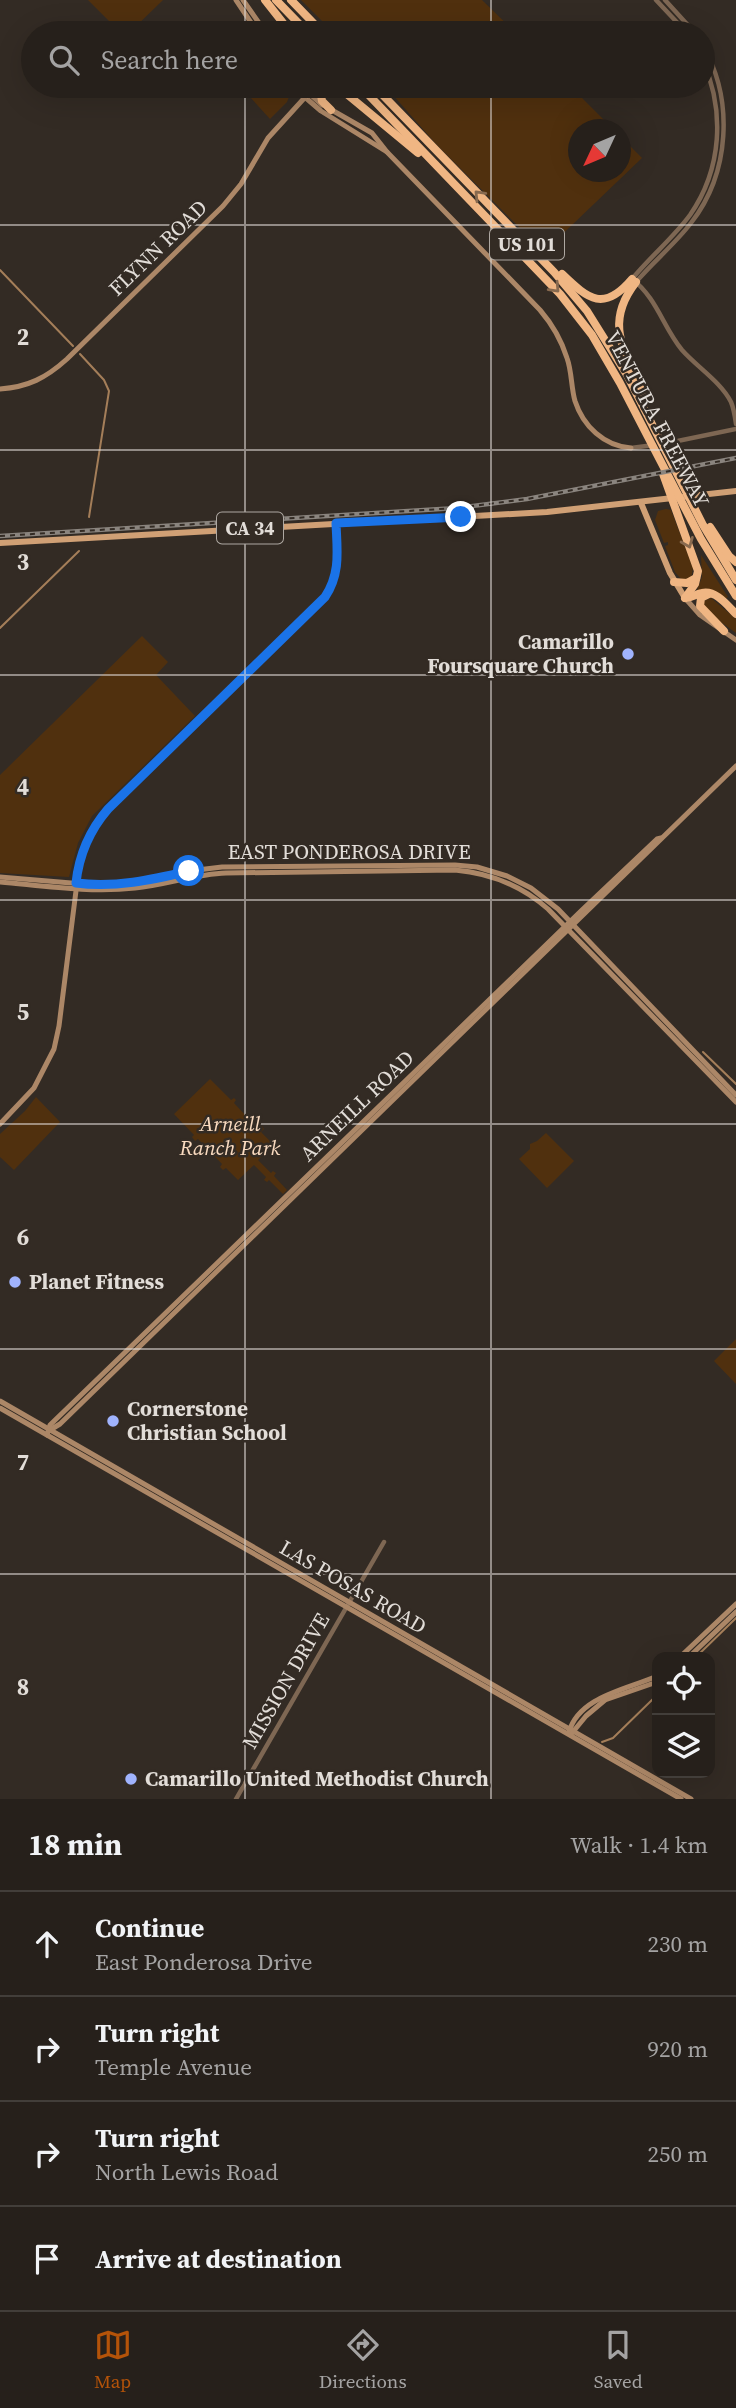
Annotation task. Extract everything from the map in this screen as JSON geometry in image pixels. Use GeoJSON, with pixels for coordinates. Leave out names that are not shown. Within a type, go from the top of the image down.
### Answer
{"type":"FeatureCollection","features":[{"type":"Feature","properties":{"kind":"highway"},"geometry":{"type":"LineString","coordinates":[[265,0],[282,21]]}},
{"type":"Feature","properties":{"kind":"highway"},"geometry":{"type":"LineString","coordinates":[[276,0],[296,21]]}},
{"type":"Feature","properties":{"kind":"highway"},"geometry":{"type":"LineString","coordinates":[[290,0],[311,21]]}},
{"type":"Feature","properties":{"kind":"highway"},"geometry":{"type":"LineString","coordinates":[[322,98],[331,110]]}},
{"type":"Feature","properties":{"kind":"highway"},"geometry":{"type":"LineString","coordinates":[[352,98],[453,181]]}},
{"type":"Feature","properties":{"kind":"highway","name":"VENTURA FREEWAY"},"geometry":{"type":"LineString","coordinates":[[372,98],[560,294],[580,319],[610,363],[651,442],[736,580]]}},
{"type":"Feature","properties":{"kind":"highway","name":"VENTURA FREEWAY"},"geometry":{"type":"LineString","coordinates":[[386,98],[526,242],[571,291],[598,326],[619,360],[677,473],[716,566],[736,596]]}},
{"type":"Feature","properties":{"kind":"highway"},"geometry":{"type":"LineString","coordinates":[[526,242],[581,292],[594,299],[615,296],[634,281]]}},
{"type":"Feature","properties":{"kind":"highway"},"geometry":{"type":"LineString","coordinates":[[634,281],[621,307],[619,330],[654,427]]}},
{"type":"Feature","properties":{"kind":"highway"},"geometry":{"type":"LineString","coordinates":[[651,442],[697,566],[698,576],[685,598]]}},
{"type":"Feature","properties":{"kind":"highway"},"geometry":{"type":"LineString","coordinates":[[696,513],[736,562]]}},
{"type":"Feature","properties":{"kind":"highway"},"geometry":{"type":"LineString","coordinates":[[674,582],[689,583],[698,576]]}},
{"type":"Feature","properties":{"kind":"highway"},"geometry":{"type":"LineString","coordinates":[[685,598],[711,593],[736,614]]}},
{"type":"Feature","properties":{"kind":"highway"},"geometry":{"type":"LineString","coordinates":[[711,593],[702,597],[700,606],[724,632]]}},
{"type":"Feature","properties":{"kind":"main road"},"geometry":{"type":"LineString","coordinates":[[236,0],[250,21]]}},
{"type":"Feature","properties":{"kind":"main road"},"geometry":{"type":"LineString","coordinates":[[243,0],[258,21]]}},
{"type":"Feature","properties":{"kind":"main road","name":"FLYNN ROAD"},"geometry":{"type":"LineString","coordinates":[[0,388],[18,387],[41,380],[77,349],[223,206],[241,184],[268,138],[303,98]]}},
{"type":"Feature","properties":{"kind":"main road"},"geometry":{"type":"LineString","coordinates":[[314,98],[372,133],[387,152],[551,323],[568,359],[575,398],[584,420],[602,439],[631,449]]}},
{"type":"Feature","properties":{"kind":"main road"},"geometry":{"type":"LineString","coordinates":[[314,98],[387,152]]}},
{"type":"Feature","properties":{"kind":"main road","name":"CA 34"},"geometry":{"type":"LineString","coordinates":[[0,543],[547,512],[735,493]]}},
{"type":"Feature","properties":{"kind":"main road"},"geometry":{"type":"LineString","coordinates":[[641,503],[674,582],[685,598],[700,615],[736,640]]}},
{"type":"Feature","properties":{"kind":"main road"},"geometry":{"type":"LineString","coordinates":[[0,1124],[34,1088],[54,1049],[75,885],[84,846],[91,832],[108,809],[325,597],[337,567],[336,523]]}},
{"type":"Feature","properties":{"kind":"main road","name":"ARNEILL ROAD"},"geometry":{"type":"LineString","coordinates":[[48,1432],[50,1425],[736,766]]}},
{"type":"Feature","properties":{"kind":"main road","name":"EAST PONDEROSA DRIVE"},"geometry":{"type":"LineString","coordinates":[[75,885],[120,884],[222,867],[477,867],[518,881],[542,895],[736,1102]]}},
{"type":"Feature","properties":{"kind":"main road","name":"EAST PONDEROSA DRIVE"},"geometry":{"type":"LineString","coordinates":[[0,880],[137,888],[193,876],[226,873],[454,870],[482,874],[505,882],[538,900],[569,926],[736,1095]]}},
{"type":"Feature","properties":{"kind":"main road"},"geometry":{"type":"LineString","coordinates":[[505,882],[518,881]]}},
{"type":"Feature","properties":{"kind":"main road","name":"LAS POSAS ROAD"},"geometry":{"type":"LineString","coordinates":[[0,1401],[48,1432],[347,1605],[691,1799]]}},
{"type":"Feature","properties":{"kind":"main road","name":"LAS POSAS ROAD"},"geometry":{"type":"LineString","coordinates":[[0,1408],[48,1432]]}},
{"type":"Feature","properties":{"kind":"main road"},"geometry":{"type":"LineString","coordinates":[[685,1652],[736,1604]]}},
{"type":"Feature","properties":{"kind":"main road"},"geometry":{"type":"LineString","coordinates":[[694,1652],[736,1612]]}},
{"type":"Feature","properties":{"kind":"main road"},"geometry":{"type":"LineString","coordinates":[[571,1732],[595,1701],[618,1689],[652,1678]]}},
{"type":"Feature","properties":{"kind":"main road"},"geometry":{"type":"LineString","coordinates":[[571,1732],[606,1700],[652,1684]]}},
{"type":"Feature","properties":{"kind":"main road","name":"LAS POSAS ROAD"},"geometry":{"type":"LineString","coordinates":[[571,1732],[681,1799]]}},
{"type":"Feature","properties":{"kind":"street"},"geometry":{"type":"LineString","coordinates":[[656,0],[676,21]]}},
{"type":"Feature","properties":{"kind":"street"},"geometry":{"type":"LineString","coordinates":[[665,0],[684,21]]}},
{"type":"Feature","properties":{"kind":"street"},"geometry":{"type":"LineString","coordinates":[[634,281],[692,222],[709,194],[720,160],[724,129],[723,109],[715,73]]}},
{"type":"Feature","properties":{"kind":"street"},"geometry":{"type":"LineString","coordinates":[[634,281],[689,215],[703,192],[712,168],[717,140],[715,98]]}},
{"type":"Feature","properties":{"kind":"street"},"geometry":{"type":"LineString","coordinates":[[634,281],[654,300],[679,346],[729,398],[736,424]]}},
{"type":"Feature","properties":{"kind":"street"},"geometry":{"type":"LineString","coordinates":[[631,449],[736,429]]}},
{"type":"Feature","properties":{"kind":"street","name":"MISSION DRIVE"},"geometry":{"type":"LineString","coordinates":[[236,1799],[384,1542]]}},
{"type":"Feature","properties":{"kind":"green space"},"geometry":{"type":"Polygon","coordinates":[[[88,0],[163,0],[141,21],[109,21],[88,0]]]}},
{"type":"Feature","properties":{"kind":"green space"},"geometry":{"type":"Polygon","coordinates":[[[301,0],[482,0],[504,21],[322,21],[301,0]]]}},
{"type":"Feature","properties":{"kind":"green space"},"geometry":{"type":"Polygon","coordinates":[[[251,98],[288,98],[270,119],[251,98]]]}},
{"type":"Feature","properties":{"kind":"green space"},"geometry":{"type":"Polygon","coordinates":[[[396,98],[582,98],[603,119],[568,119],[568,182],[617,182],[548,248],[527,235],[436,144],[396,98]]]}},
{"type":"Feature","properties":{"kind":"green space"},"geometry":{"type":"Polygon","coordinates":[[[631,147],[642,158],[631,169],[631,147]]]}},
{"type":"Feature","properties":{"kind":"green space"},"geometry":{"type":"Polygon","coordinates":[[[671,510],[693,568],[691,579],[682,580],[675,572],[665,546],[668,542],[664,543],[655,520],[658,511],[671,510]]]}},
{"type":"Feature","properties":{"kind":"green space"},"geometry":{"type":"Polygon","coordinates":[[[701,555],[728,597],[725,599],[697,590],[702,577],[701,555]]]}},
{"type":"Feature","properties":{"kind":"green space"},"geometry":{"type":"Polygon","coordinates":[[[711,598],[736,619],[736,633],[703,609],[704,601],[711,598]]]}},
{"type":"Feature","properties":{"kind":"green space"},"geometry":{"type":"Polygon","coordinates":[[[142,636],[168,662],[156,675],[195,716],[92,816],[78,843],[69,877],[0,873],[0,775],[142,636]]]}},
{"type":"Feature","properties":{"kind":"green space","name":"Arneill Ranch Park"},"geometry":{"type":"Polygon","coordinates":[[[210,1079],[231,1100],[236,1100],[234,1103],[258,1129],[262,1126],[264,1129],[261,1132],[274,1145],[258,1160],[271,1173],[276,1173],[274,1176],[287,1190],[283,1194],[269,1180],[264,1180],[266,1177],[254,1165],[238,1180],[226,1168],[223,1170],[220,1167],[222,1164],[198,1139],[195,1141],[192,1137],[194,1135],[174,1114],[210,1079]]]}},
{"type":"Feature","properties":{"kind":"green space"},"geometry":{"type":"Polygon","coordinates":[[[36,1097],[60,1122],[14,1170],[0,1157],[0,1134],[36,1097]]]}},
{"type":"Feature","properties":{"kind":"green space"},"geometry":{"type":"Polygon","coordinates":[[[546,1133],[574,1161],[547,1188],[519,1159],[530,1149],[530,1144],[546,1133]]]}},
{"type":"Feature","properties":{"kind":"green space"},"geometry":{"type":"Polygon","coordinates":[[[736,1339],[736,1384],[714,1361],[736,1339]]]}},
{"type":"Feature","properties":{"kind":"waterway"},"geometry":{"type":"LineString","coordinates":[[0,270],[73,346]]}},
{"type":"Feature","properties":{"kind":"waterway"},"geometry":{"type":"LineString","coordinates":[[80,354],[104,380],[109,391],[89,517]]}},
{"type":"Feature","properties":{"kind":"waterway"},"geometry":{"type":"LineString","coordinates":[[0,628],[79,551]]}},
{"type":"Feature","properties":{"kind":"waterway"},"geometry":{"type":"LineString","coordinates":[[703,1052],[736,1084]]}},
{"type":"Feature","properties":{"kind":"waterway"},"geometry":{"type":"LineString","coordinates":[[701,1652],[736,1618]]}},
{"type":"Feature","properties":{"kind":"waterway"},"geometry":{"type":"LineString","coordinates":[[602,1742],[613,1738],[652,1700]]}},
{"type":"Feature","properties":{"kind":"railway"},"geometry":{"type":"LineString","coordinates":[[0,536],[457,508],[527,499],[736,458]]}},
{"type":"Feature","properties":{"kind":"place","name":"Camarillo Foursquare Church"},"geometry":{"type":"Point","coordinates":[628,654]}},
{"type":"Feature","properties":{"kind":"place","name":"Planet Fitness"},"geometry":{"type":"Point","coordinates":[15,1282]}},
{"type":"Feature","properties":{"kind":"place","name":"Cornerstone Christian School"},"geometry":{"type":"Point","coordinates":[113,1421]}},
{"type":"Feature","properties":{"kind":"place","name":"Camarillo United Methodist Church"},"geometry":{"type":"Point","coordinates":[131,1779]}},
{"type":"Feature","properties":{"kind":"route"},"geometry":{"type":"LineString","coordinates":[[189,871],[120,884],[76,883],[84,846],[108,809],[325,597],[337,567],[336,523],[461,517]]}}]}
